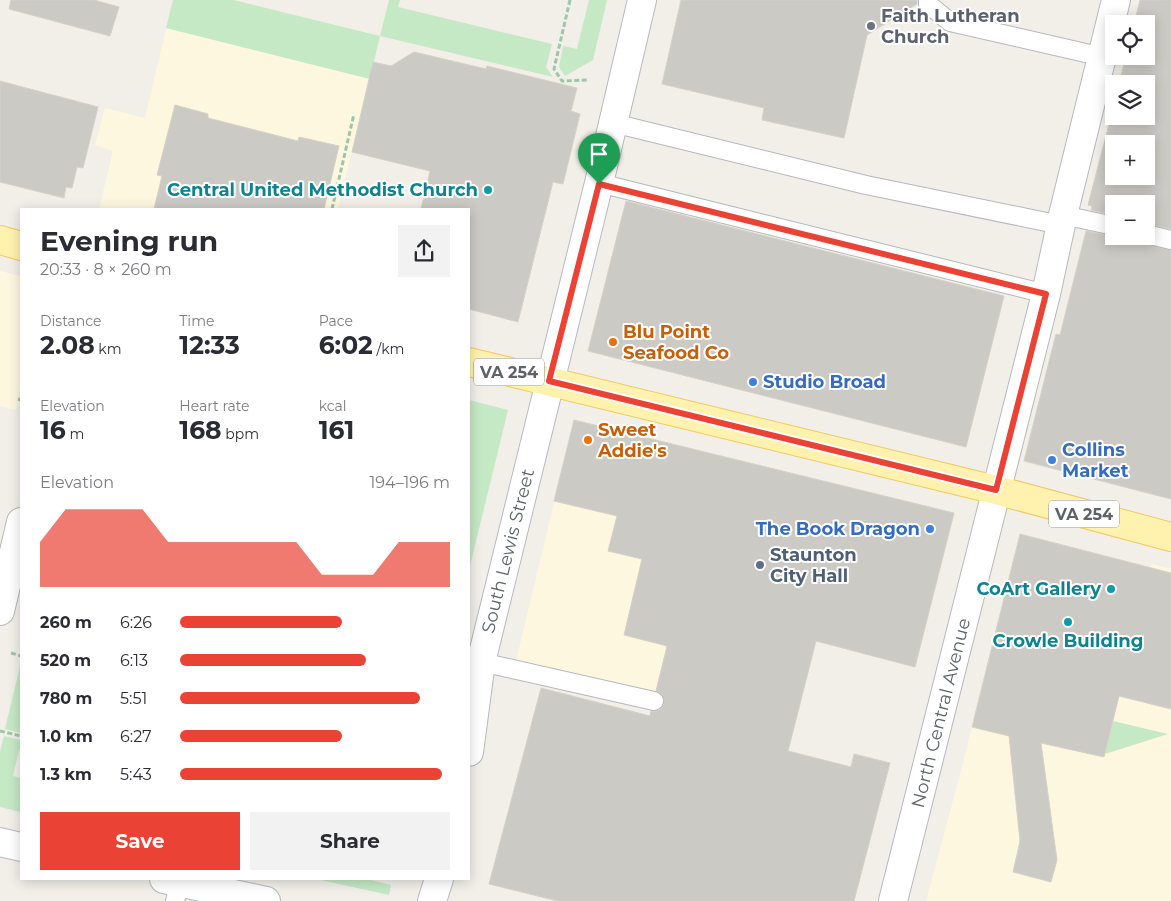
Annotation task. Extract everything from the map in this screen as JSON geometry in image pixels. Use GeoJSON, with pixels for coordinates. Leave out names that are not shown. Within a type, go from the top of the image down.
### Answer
{"type":"FeatureCollection","features":[{"type":"Feature","properties":{"kind":"main road","name":"South Lewis Street"},"geometry":{"type":"LineString","coordinates":[[470,744],[481,662],[599,184],[642,0]]}},
{"type":"Feature","properties":{"kind":"main road","name":"North Central Avenue"},"geometry":{"type":"LineString","coordinates":[[893,901],[1046,294],[1062,220],[1116,0]]}},
{"type":"Feature","properties":{"kind":"main road"},"geometry":{"type":"LineString","coordinates":[[0,240],[20,246]]}},
{"type":"Feature","properties":{"kind":"main road","name":"VA 254"},"geometry":{"type":"LineString","coordinates":[[470,362],[996,490],[1171,537]]}},
{"type":"Feature","properties":{"kind":"main road"},"geometry":{"type":"LineString","coordinates":[[0,611],[20,526]]}},
{"type":"Feature","properties":{"kind":"main road"},"geometry":{"type":"LineString","coordinates":[[0,842],[20,847]]}},
{"type":"Feature","properties":{"kind":"main road"},"geometry":{"type":"LineString","coordinates":[[432,901],[439,880]]}},
{"type":"Feature","properties":{"kind":"main road"},"geometry":{"type":"LineString","coordinates":[[173,887],[266,901]]}},
{"type":"Feature","properties":{"kind":"lane"},"geometry":{"type":"LineString","coordinates":[[928,0],[928,4],[950,22],[1103,57]]}},
{"type":"Feature","properties":{"kind":"lane"},"geometry":{"type":"LineString","coordinates":[[613,123],[866,184],[1062,220],[1105,225]]}},
{"type":"Feature","properties":{"kind":"lane"},"geometry":{"type":"LineString","coordinates":[[599,184],[1046,294]]}},
{"type":"Feature","properties":{"kind":"lane"},"geometry":{"type":"LineString","coordinates":[[1155,236],[1171,240]]}},
{"type":"Feature","properties":{"kind":"lane"},"geometry":{"type":"LineString","coordinates":[[481,662],[654,701]]}},
{"type":"Feature","properties":{"kind":"path"},"geometry":{"type":"LineString","coordinates":[[570,0],[554,69],[562,81],[588,80]]}},
{"type":"Feature","properties":{"kind":"path"},"geometry":{"type":"LineString","coordinates":[[332,208],[354,114]]}},
{"type":"Feature","properties":{"kind":"path"},"geometry":{"type":"LineString","coordinates":[[11,653],[20,656]]}},
{"type":"Feature","properties":{"kind":"path"},"geometry":{"type":"LineString","coordinates":[[0,731],[20,736]]}},
{"type":"Feature","properties":{"kind":"shaded area"},"geometry":{"type":"Polygon","coordinates":[[[173,0],[234,0],[380,36],[338,208],[99,208],[113,151],[95,145],[105,108],[145,118],[173,0]]]}},
{"type":"Feature","properties":{"kind":"shaded area"},"geometry":{"type":"Polygon","coordinates":[[[0,271],[20,276],[20,392],[16,410],[0,406],[0,271]]]}},
{"type":"Feature","properties":{"kind":"shaded area"},"geometry":{"type":"Polygon","coordinates":[[[574,420],[712,454],[656,694],[516,661],[574,420]]]}},
{"type":"Feature","properties":{"kind":"shaded area"},"geometry":{"type":"Polygon","coordinates":[[[1020,534],[1150,567],[1152,564],[1171,569],[1171,901],[926,901],[961,771],[1020,534]]]}},
{"type":"Feature","properties":{"kind":"green space"},"geometry":{"type":"Polygon","coordinates":[[[173,0],[234,0],[380,36],[370,79],[166,28],[173,0]]]}},
{"type":"Feature","properties":{"kind":"green space"},"geometry":{"type":"Polygon","coordinates":[[[389,0],[400,0],[398,7],[552,44],[546,67],[553,77],[380,36],[389,0]]]}},
{"type":"Feature","properties":{"kind":"green space"},"geometry":{"type":"Polygon","coordinates":[[[589,0],[607,0],[593,60],[565,76],[559,67],[563,46],[577,49],[589,0]]]}},
{"type":"Feature","properties":{"kind":"green space"},"geometry":{"type":"Polygon","coordinates":[[[470,400],[508,410],[470,566],[470,400]]]}},
{"type":"Feature","properties":{"kind":"green space"},"geometry":{"type":"Polygon","coordinates":[[[20,666],[20,733],[5,729],[20,666]]]}},
{"type":"Feature","properties":{"kind":"green space"},"geometry":{"type":"Polygon","coordinates":[[[1113,721],[1168,734],[1105,754],[1113,721]]]}},
{"type":"Feature","properties":{"kind":"green space"},"geometry":{"type":"Polygon","coordinates":[[[4,736],[20,740],[20,750],[13,776],[20,778],[20,812],[0,807],[0,751],[4,736]]]}},
{"type":"Feature","properties":{"kind":"green space"},"geometry":{"type":"Polygon","coordinates":[[[321,880],[371,880],[391,885],[389,895],[321,880]]]}},
{"type":"Feature","properties":{"kind":"building"},"geometry":{"type":"Polygon","coordinates":[[[11,0],[94,0],[119,7],[110,36],[9,9],[11,0]]]}},
{"type":"Feature","properties":{"kind":"building"},"geometry":{"type":"Polygon","coordinates":[[[681,0],[917,0],[917,4],[867,35],[844,138],[762,120],[764,108],[662,84],[681,0]]]}},
{"type":"Feature","properties":{"kind":"building"},"geometry":{"type":"Polygon","coordinates":[[[1140,0],[1171,0],[1171,229],[1155,226],[1155,195],[1105,195],[1105,213],[1091,210],[1092,206],[1088,205],[1105,140],[1105,185],[1155,185],[1155,135],[1106,135],[1109,125],[1155,125],[1155,75],[1121,75],[1124,65],[1155,65],[1155,15],[1136,15],[1140,0]]]}},
{"type":"Feature","properties":{"kind":"building","name":"Central United Methodist Church"},"geometry":{"type":"Polygon","coordinates":[[[414,52],[486,69],[487,66],[577,88],[571,111],[580,114],[563,184],[553,182],[518,322],[470,309],[470,208],[421,208],[430,171],[352,152],[373,62],[391,66],[414,52]]]}},
{"type":"Feature","properties":{"kind":"building"},"geometry":{"type":"Polygon","coordinates":[[[0,81],[98,107],[83,168],[77,167],[72,188],[66,187],[64,198],[0,182],[0,81]]]}},
{"type":"Feature","properties":{"kind":"building"},"geometry":{"type":"Polygon","coordinates":[[[175,105],[208,114],[208,118],[298,141],[299,137],[339,146],[324,208],[154,208],[162,176],[157,175],[175,105]]]}},
{"type":"Feature","properties":{"kind":"building"},"geometry":{"type":"Polygon","coordinates":[[[626,201],[1004,296],[966,447],[588,351],[626,201]]]}},
{"type":"Feature","properties":{"kind":"building"},"geometry":{"type":"Polygon","coordinates":[[[1086,231],[1105,235],[1105,245],[1148,245],[1171,250],[1171,499],[1024,461],[1056,334],[1060,335],[1086,231]]]}},
{"type":"Feature","properties":{"kind":"building"},"geometry":{"type":"Polygon","coordinates":[[[574,420],[954,513],[915,667],[816,641],[788,751],[851,767],[854,754],[890,763],[854,901],[558,901],[489,884],[541,688],[650,716],[651,711],[661,709],[664,703],[662,694],[656,691],[667,646],[624,635],[642,559],[608,551],[617,516],[554,501],[574,420]]]}},
{"type":"Feature","properties":{"kind":"building"},"geometry":{"type":"Polygon","coordinates":[[[1020,534],[1171,573],[1171,709],[1119,696],[1104,757],[1041,743],[1057,860],[1051,882],[1013,872],[1020,841],[1009,736],[972,727],[1020,534]]]}},
{"type":"Feature","properties":{"kind":"place","name":"Faith Lutheran Church"},"geometry":{"type":"Point","coordinates":[871,26]}},
{"type":"Feature","properties":{"kind":"place","name":"Central United Methodist Church"},"geometry":{"type":"Point","coordinates":[488,190]}},
{"type":"Feature","properties":{"kind":"place","name":"Blu Point Seafood Co"},"geometry":{"type":"Point","coordinates":[613,342]}},
{"type":"Feature","properties":{"kind":"place","name":"Studio Broad"},"geometry":{"type":"Point","coordinates":[753,382]}},
{"type":"Feature","properties":{"kind":"place","name":"Sweet Addie's"},"geometry":{"type":"Point","coordinates":[588,440]}},
{"type":"Feature","properties":{"kind":"place","name":"Collins Market"},"geometry":{"type":"Point","coordinates":[1052,460]}},
{"type":"Feature","properties":{"kind":"place","name":"The Book Dragon"},"geometry":{"type":"Point","coordinates":[930,529]}},
{"type":"Feature","properties":{"kind":"place","name":"Staunton City Hall"},"geometry":{"type":"Point","coordinates":[760,565]}},
{"type":"Feature","properties":{"kind":"place","name":"CoArt Gallery"},"geometry":{"type":"Point","coordinates":[1111,589]}},
{"type":"Feature","properties":{"kind":"place","name":"Crowle Building"},"geometry":{"type":"Point","coordinates":[1068,622]}},
{"type":"Feature","properties":{"kind":"route"},"geometry":{"type":"LineString","coordinates":[[599,184],[1046,294],[996,490],[549,381],[599,184]]}}]}
